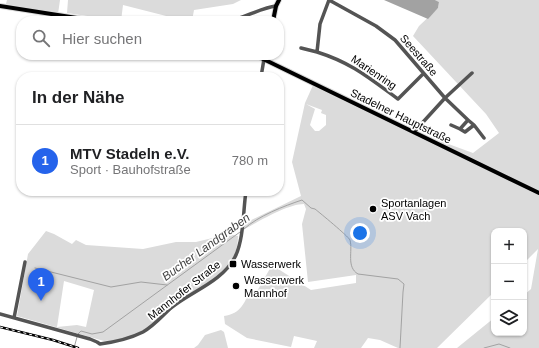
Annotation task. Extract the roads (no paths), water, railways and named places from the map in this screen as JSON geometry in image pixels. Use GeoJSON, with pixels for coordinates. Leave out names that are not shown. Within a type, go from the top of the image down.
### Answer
{"type":"FeatureCollection","features":[{"type":"Feature","properties":{"kind":"main road"},"geometry":{"type":"LineString","coordinates":[[274,16],[279,0]]}},
{"type":"Feature","properties":{"kind":"main road"},"geometry":{"type":"LineString","coordinates":[[0,6],[64,16]]}},
{"type":"Feature","properties":{"kind":"main road","name":"Stadelner Hauptstraße"},"geometry":{"type":"LineString","coordinates":[[271,60],[539,193]]}},
{"type":"Feature","properties":{"kind":"street"},"geometry":{"type":"LineString","coordinates":[[317,52],[320,24],[329,0]]}},
{"type":"Feature","properties":{"kind":"street","name":"Seestraße"},"geometry":{"type":"LineString","coordinates":[[329,0],[388,34],[402,47],[445,98],[474,125],[484,138]]}},
{"type":"Feature","properties":{"kind":"street"},"geometry":{"type":"LineString","coordinates":[[246,16],[262,9],[276,6]]}},
{"type":"Feature","properties":{"kind":"street","name":"Marienring"},"geometry":{"type":"LineString","coordinates":[[300,48],[332,57],[350,65],[398,99],[424,74]]}},
{"type":"Feature","properties":{"kind":"street"},"geometry":{"type":"LineString","coordinates":[[263,72],[265,60]]}},
{"type":"Feature","properties":{"kind":"street"},"geometry":{"type":"LineString","coordinates":[[414,132],[445,98],[472,73]]}},
{"type":"Feature","properties":{"kind":"street"},"geometry":{"type":"LineString","coordinates":[[460,129],[468,120]]}},
{"type":"Feature","properties":{"kind":"street"},"geometry":{"type":"LineString","coordinates":[[451,126],[465,132],[474,125]]}},
{"type":"Feature","properties":{"kind":"street","name":"Mannhofer Straße"},"geometry":{"type":"LineString","coordinates":[[100,346],[128,338],[153,326],[172,308],[218,276],[233,260],[238,250],[245,196]]}},
{"type":"Feature","properties":{"kind":"street"},"geometry":{"type":"LineString","coordinates":[[14,318],[25,262]]}},
{"type":"Feature","properties":{"kind":"street"},"geometry":{"type":"LineString","coordinates":[[0,314],[76,335],[97,342],[100,346]]}},
{"type":"Feature","properties":{"kind":"waterway","name":"Bucher Landgraben"},"geometry":{"type":"LineString","coordinates":[[244,229],[256,220],[279,208],[302,200],[311,208],[315,209],[350,240],[351,263],[354,271],[358,274],[398,279],[404,284],[400,348]]}},
{"type":"Feature","properties":{"kind":"waterway","name":"Bucher Landgraben"},"geometry":{"type":"LineString","coordinates":[[78,334],[81,331],[92,334],[103,332],[240,232]]}},
{"type":"Feature","properties":{"kind":"waterway"},"geometry":{"type":"LineString","coordinates":[[35,268],[111,287],[141,282],[167,285]]}},
{"type":"Feature","properties":{"kind":"waterway","name":"Bucher Landgraben"},"geometry":{"type":"LineString","coordinates":[[74,348],[77,337]]}},
{"type":"Feature","properties":{"kind":"waterway","name":"Bucher Landgraben"},"geometry":{"type":"LineString","coordinates":[[484,348],[499,344],[510,348]]}},
{"type":"Feature","properties":{"kind":"railway"},"geometry":{"type":"LineString","coordinates":[[0,327],[53,340],[78,348]]}},
{"type":"Feature","properties":{"kind":"place","name":"Sportanlagen ASV Vach"},"geometry":{"type":"Point","coordinates":[373,209]}},
{"type":"Feature","properties":{"kind":"place","name":"Wasserwerk"},"geometry":{"type":"Point","coordinates":[233,264]}},
{"type":"Feature","properties":{"kind":"place","name":"Wasserwerk Mannhof"},"geometry":{"type":"Point","coordinates":[236,286]}},
{"type":"Feature","properties":{"kind":"place","name":"MTV Stadeln e.V."},"geometry":{"type":"Point","coordinates":[41,301]}}]}
